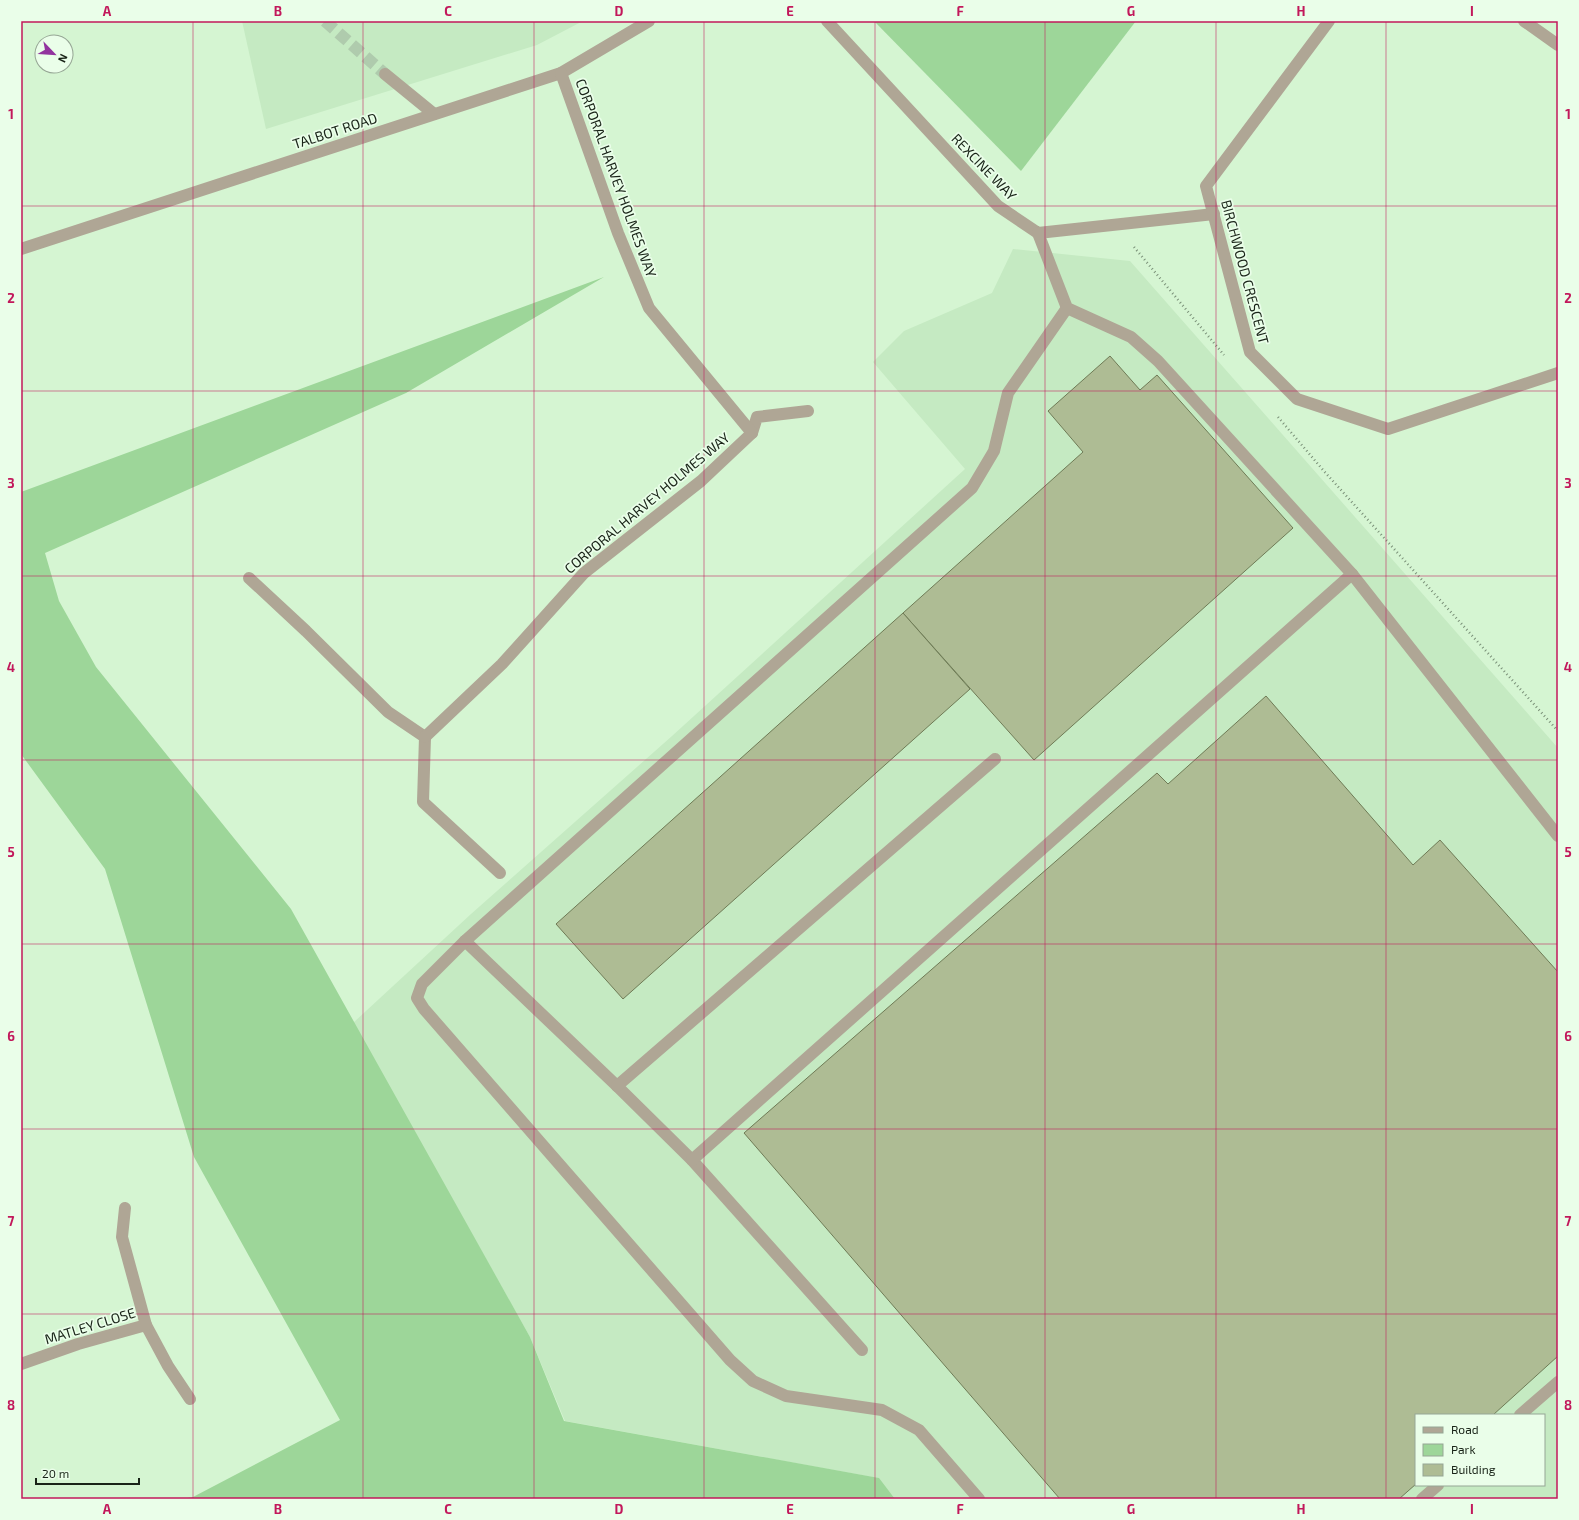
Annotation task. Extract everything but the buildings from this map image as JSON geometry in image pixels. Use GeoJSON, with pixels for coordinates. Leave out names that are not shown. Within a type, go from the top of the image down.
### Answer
{"type":"FeatureCollection","features":[{"type":"Feature","properties":{"kind":"street","name":"TALBOT ROAD"},"geometry":{"type":"LineString","coordinates":[[21,249],[561,73],[649,21]]}},
{"type":"Feature","properties":{"kind":"street","name":"REXCINE WAY"},"geometry":{"type":"LineString","coordinates":[[827,21],[998,206],[1038,233]]}},
{"type":"Feature","properties":{"kind":"street","name":"BIRCHWOOD CRESCENT"},"geometry":{"type":"LineString","coordinates":[[1328,21],[1206,186],[1250,352],[1297,399],[1388,429],[1558,373]]}},
{"type":"Feature","properties":{"kind":"street"},"geometry":{"type":"LineString","coordinates":[[1524,21],[1558,45]]}},
{"type":"Feature","properties":{"kind":"street","name":"CORPORAL HARVEY HOLMES WAY"},"geometry":{"type":"LineString","coordinates":[[425,737],[502,664],[584,573],[701,481],[752,433],[649,308],[618,233],[561,73]]}},
{"type":"Feature","properties":{"kind":"street"},"geometry":{"type":"LineString","coordinates":[[385,74],[434,114]]}},
{"type":"Feature","properties":{"kind":"street"},"geometry":{"type":"LineString","coordinates":[[1214,214],[1038,233],[1067,308],[1131,337],[1158,361],[1352,574],[1558,836]]}},
{"type":"Feature","properties":{"kind":"street"},"geometry":{"type":"LineString","coordinates":[[979,1499],[919,1430],[882,1410],[786,1396],[753,1381],[730,1360],[424,1009],[417,998],[422,984],[465,941],[972,488],[994,451],[1008,393],[1067,308]]}},
{"type":"Feature","properties":{"kind":"street"},"geometry":{"type":"LineString","coordinates":[[752,433],[758,417],[808,411]]}},
{"type":"Feature","properties":{"kind":"street"},"geometry":{"type":"LineString","coordinates":[[692,1160],[1352,574]]}},
{"type":"Feature","properties":{"kind":"street"},"geometry":{"type":"LineString","coordinates":[[249,578],[388,712],[425,737],[423,802],[500,873]]}},
{"type":"Feature","properties":{"kind":"street"},"geometry":{"type":"LineString","coordinates":[[617,1086],[995,759]]}},
{"type":"Feature","properties":{"kind":"street"},"geometry":{"type":"LineString","coordinates":[[465,941],[692,1160],[862,1350]]}},
{"type":"Feature","properties":{"kind":"street","name":"MATLEY CLOSE"},"geometry":{"type":"LineString","coordinates":[[21,1364],[78,1344],[146,1325],[122,1237],[125,1208]]}},
{"type":"Feature","properties":{"kind":"street"},"geometry":{"type":"LineString","coordinates":[[146,1325],[168,1366],[190,1399]]}},
{"type":"Feature","properties":{"kind":"street"},"geometry":{"type":"LineString","coordinates":[[1521,1414],[1558,1382]]}},
{"type":"Feature","properties":{"kind":"street"},"geometry":{"type":"LineString","coordinates":[[1422,1499],[1437,1486]]}},
{"type":"Feature","properties":{"kind":"path"},"geometry":{"type":"LineString","coordinates":[[1115,225],[1228,359]]}},
{"type":"Feature","properties":{"kind":"path"},"geometry":{"type":"LineString","coordinates":[[1273,412],[1323,470],[1558,731]]}},
{"type":"Feature","properties":{"kind":"shaded area"},"geometry":{"type":"Polygon","coordinates":[[[242,21],[583,21],[537,45],[266,129],[242,21]]]}},
{"type":"Feature","properties":{"kind":"shaded area"},"geometry":{"type":"Polygon","coordinates":[[[1013,249],[1130,261],[1558,748],[1558,1499],[895,1499],[878,1478],[565,1421],[530,1337],[353,1023],[471,914],[672,736],[965,469],[873,362],[904,331],[992,293],[1013,249]]]}},
{"type":"Feature","properties":{"kind":"green space"},"geometry":{"type":"Polygon","coordinates":[[[874,21],[1136,21],[1021,171],[874,21]]]}},
{"type":"Feature","properties":{"kind":"green space"},"geometry":{"type":"Polygon","coordinates":[[[604,277],[406,393],[45,553],[59,601],[96,667],[291,909],[530,1337],[564,1421],[879,1478],[895,1499],[182,1499],[193,1497],[340,1420],[194,1157],[105,869],[21,754],[21,492],[604,277]]]}},
{"type":"Feature","properties":{"kind":"tunnel"},"geometry":{"type":"LineString","coordinates":[[325,21],[385,74]]}}]}
